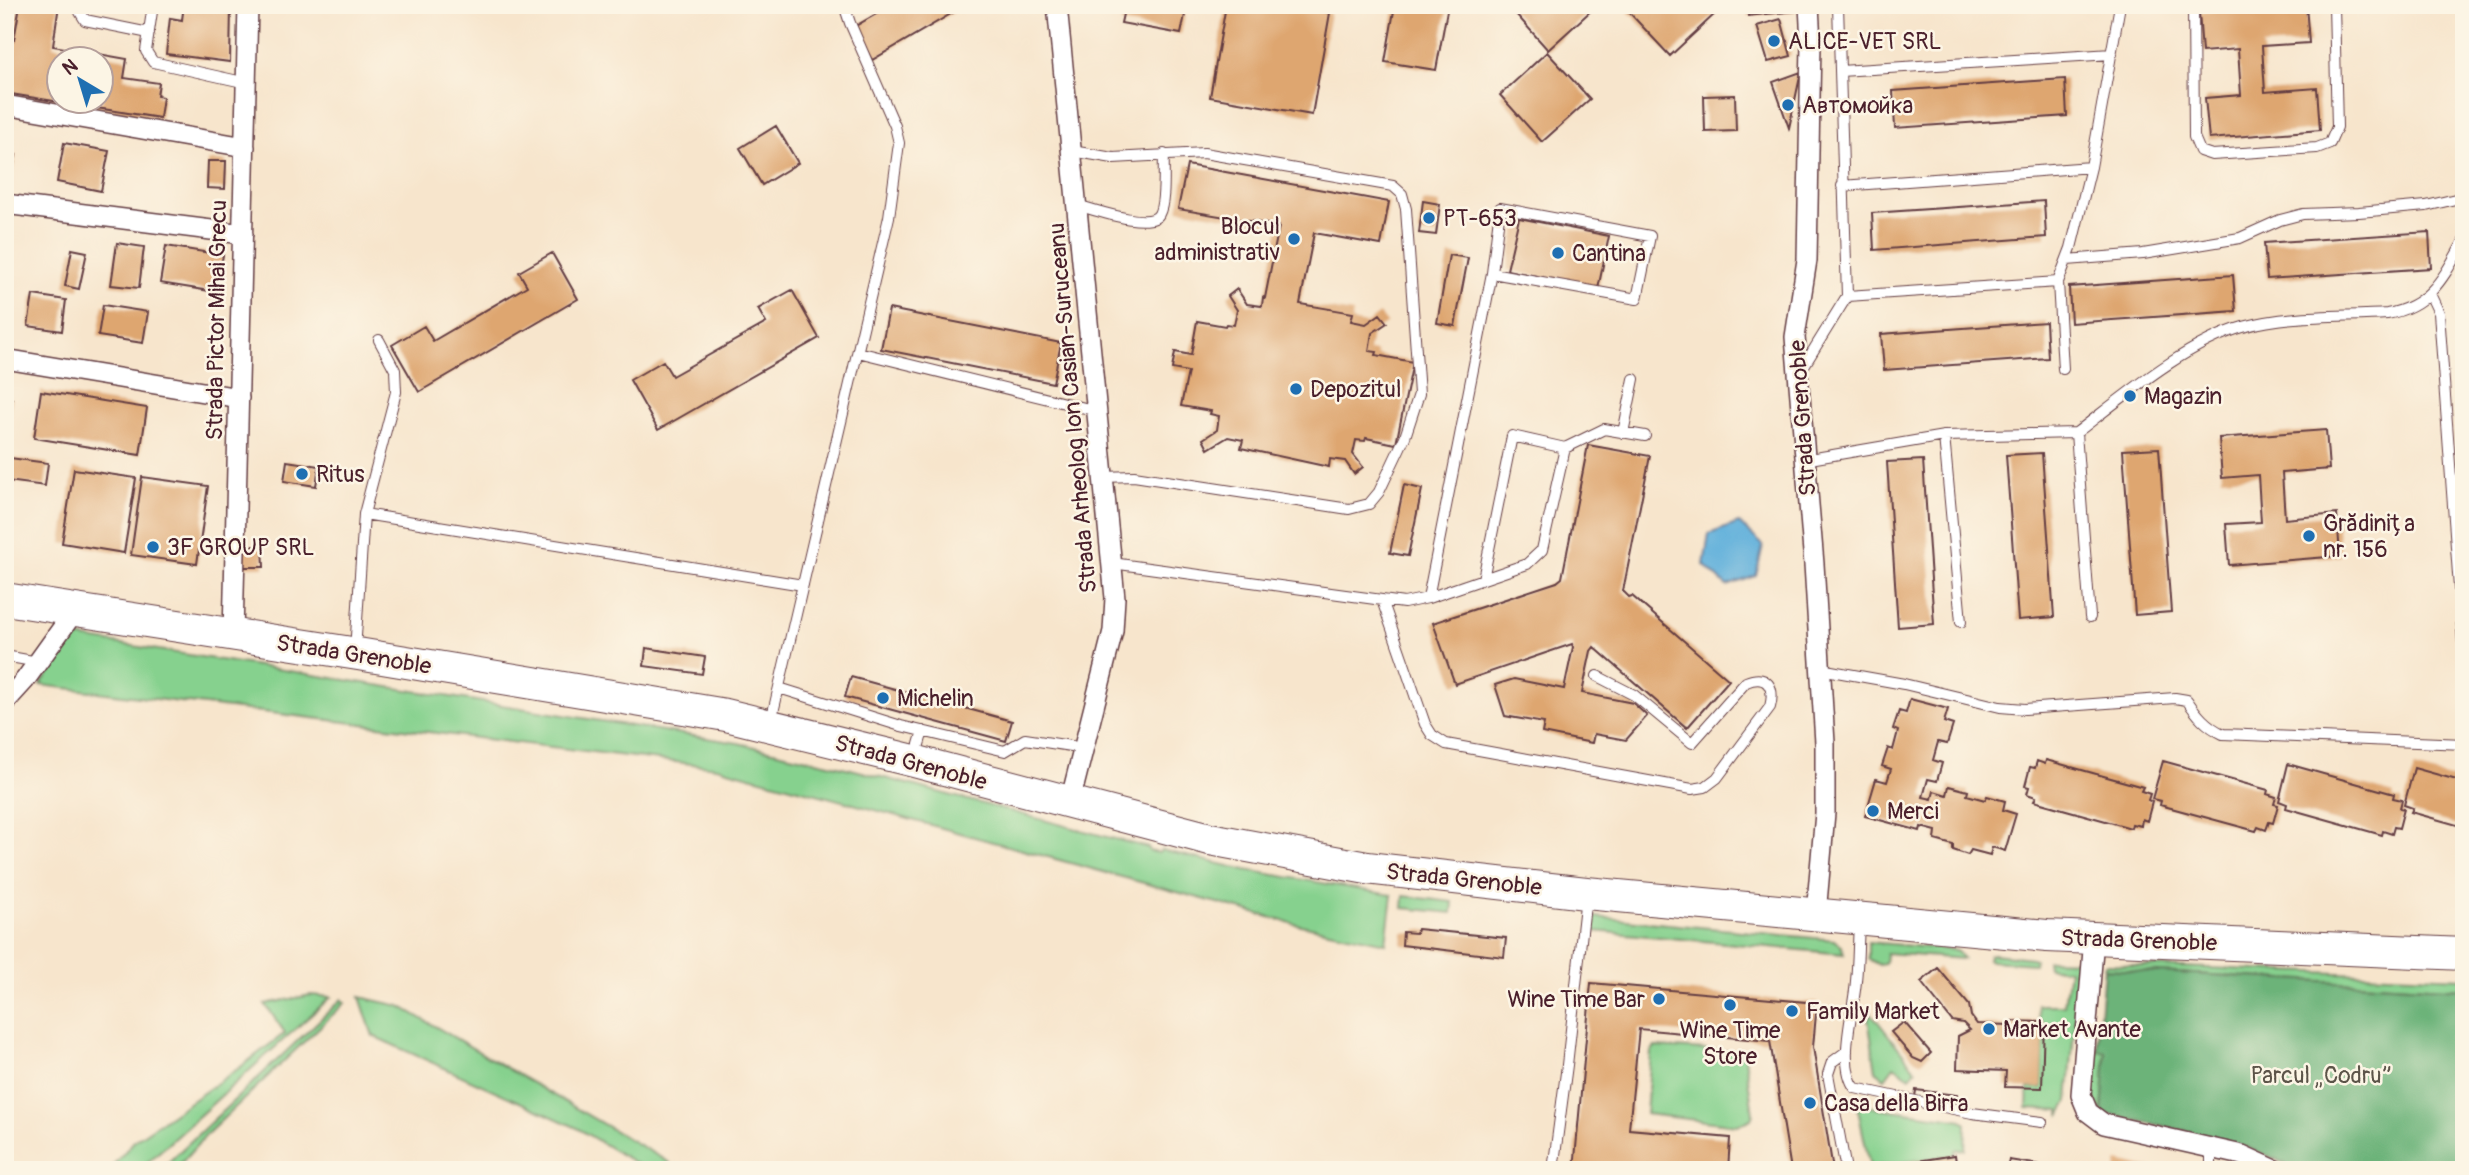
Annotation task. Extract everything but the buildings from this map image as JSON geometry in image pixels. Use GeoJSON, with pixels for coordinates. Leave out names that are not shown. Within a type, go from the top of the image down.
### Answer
{"type":"FeatureCollection","features":[{"type":"Feature","properties":{"kind":"main road","name":"Strada Grenoble"},"geometry":{"type":"LineString","coordinates":[[5,600],[358,654],[726,715],[1210,839],[1367,868],[1586,893],[2047,936],[2464,954]]}},
{"type":"Feature","properties":{"kind":"street","name":"Strada Pictor Mihai Grecu"},"geometry":{"type":"LineString","coordinates":[[233,635],[248,5]]}},
{"type":"Feature","properties":{"kind":"street","name":"Strada Arheolog Ion Casian-Suruceanu"},"geometry":{"type":"LineString","coordinates":[[1057,5],[1115,598],[1113,631],[1070,802]]}},
{"type":"Feature","properties":{"kind":"street","name":"Strada Grenoble"},"geometry":{"type":"LineString","coordinates":[[1809,5],[1811,43],[1807,261],[1795,337],[1814,564],[1825,743],[1825,801],[1816,914]]}},
{"type":"Feature","properties":{"kind":"street"},"geometry":{"type":"LineString","coordinates":[[5,106],[245,147]]}},
{"type":"Feature","properties":{"kind":"street"},"geometry":{"type":"LineString","coordinates":[[5,204],[243,234]]}},
{"type":"Feature","properties":{"kind":"street"},"geometry":{"type":"LineString","coordinates":[[5,359],[239,398]]}},
{"type":"Feature","properties":{"kind":"street"},"geometry":{"type":"LineString","coordinates":[[5,702],[76,610]]}},
{"type":"Feature","properties":{"kind":"street"},"geometry":{"type":"LineString","coordinates":[[2094,938],[2081,1095],[2083,1104],[2095,1119],[2117,1128],[2242,1155],[2275,1170]]}},
{"type":"Feature","properties":{"kind":"lane"},"geometry":{"type":"LineString","coordinates":[[81,5],[80,12],[85,20],[149,33]]}},
{"type":"Feature","properties":{"kind":"lane"},"geometry":{"type":"LineString","coordinates":[[153,5],[146,51],[153,62],[247,83]]}},
{"type":"Feature","properties":{"kind":"lane"},"geometry":{"type":"LineString","coordinates":[[770,726],[889,218],[899,143],[895,126],[844,5]]}},
{"type":"Feature","properties":{"kind":"lane"},"geometry":{"type":"LineString","coordinates":[[1798,376],[1847,296],[1838,5]]}},
{"type":"Feature","properties":{"kind":"lane"},"geometry":{"type":"LineString","coordinates":[[2063,369],[2059,282],[2091,167],[2120,5]]}},
{"type":"Feature","properties":{"kind":"lane"},"geometry":{"type":"LineString","coordinates":[[2193,5],[2194,137],[2200,152],[2212,155],[2317,148],[2330,144],[2337,127],[2334,5]]}},
{"type":"Feature","properties":{"kind":"lane"},"geometry":{"type":"LineString","coordinates":[[1840,71],[2112,54]]}},
{"type":"Feature","properties":{"kind":"lane"},"geometry":{"type":"LineString","coordinates":[[1072,151],[1113,158],[1204,153],[1393,186],[1405,200],[1406,209],[1419,394],[1405,437],[1380,492],[1369,504],[1349,509],[1134,475],[1103,477]]}},
{"type":"Feature","properties":{"kind":"lane"},"geometry":{"type":"LineString","coordinates":[[1077,205],[1147,221],[1158,217],[1162,204],[1164,154]]}},
{"type":"Feature","properties":{"kind":"lane"},"geometry":{"type":"LineString","coordinates":[[1842,186],[2091,167]]}},
{"type":"Feature","properties":{"kind":"lane"},"geometry":{"type":"LineString","coordinates":[[2067,260],[2143,254],[2240,238],[2280,220],[2303,214],[2406,209],[2464,197]]}},
{"type":"Feature","properties":{"kind":"lane"},"geometry":{"type":"LineString","coordinates":[[1428,598],[1492,273],[1500,208],[1650,236],[1637,299],[1492,273]]}},
{"type":"Feature","properties":{"kind":"lane"},"geometry":{"type":"LineString","coordinates":[[1804,460],[1944,436],[2076,433],[2169,365],[2211,340],[2241,327],[2269,321],[2406,311],[2430,294],[2446,273],[2464,241]]}},
{"type":"Feature","properties":{"kind":"lane"},"geometry":{"type":"LineString","coordinates":[[1847,296],[2059,282]]}},
{"type":"Feature","properties":{"kind":"lane"},"geometry":{"type":"LineString","coordinates":[[2430,294],[2439,313],[2464,657]]}},
{"type":"Feature","properties":{"kind":"lane"},"geometry":{"type":"LineString","coordinates":[[358,654],[356,623],[364,514],[396,392],[396,370],[379,340]]}},
{"type":"Feature","properties":{"kind":"lane"},"geometry":{"type":"LineString","coordinates":[[858,352],[1097,411]]}},
{"type":"Feature","properties":{"kind":"lane"},"geometry":{"type":"LineString","coordinates":[[1623,433],[1634,379]]}},
{"type":"Feature","properties":{"kind":"lane"},"geometry":{"type":"LineString","coordinates":[[1483,579],[1512,436],[1564,448],[1604,429],[1645,436]]}},
{"type":"Feature","properties":{"kind":"lane"},"geometry":{"type":"LineString","coordinates":[[2076,433],[2090,617]]}},
{"type":"Feature","properties":{"kind":"lane"},"geometry":{"type":"LineString","coordinates":[[1944,436],[1961,622]]}},
{"type":"Feature","properties":{"kind":"lane"},"geometry":{"type":"LineString","coordinates":[[1112,563],[1404,603],[1428,598],[1527,564],[1542,550],[1564,448]]}},
{"type":"Feature","properties":{"kind":"lane"},"geometry":{"type":"LineString","coordinates":[[364,514],[803,585]]}},
{"type":"Feature","properties":{"kind":"lane"},"geometry":{"type":"LineString","coordinates":[[1382,600],[1425,724],[1432,735],[1446,744],[1692,789],[1705,788],[1717,779],[1770,707],[1773,695],[1770,686],[1763,680],[1756,678],[1746,682],[1692,743],[1634,695],[1597,676]]}},
{"type":"Feature","properties":{"kind":"lane"},"geometry":{"type":"LineString","coordinates":[[5,656],[38,662]]}},
{"type":"Feature","properties":{"kind":"lane"},"geometry":{"type":"LineString","coordinates":[[1819,669],[1904,684],[2000,707],[2025,709],[2175,698],[2187,700],[2202,721],[2223,734],[2464,744]]}},
{"type":"Feature","properties":{"kind":"lane"},"geometry":{"type":"LineString","coordinates":[[779,688],[923,732],[1005,751],[1025,738],[1084,748]]}},
{"type":"Feature","properties":{"kind":"lane"},"geometry":{"type":"LineString","coordinates":[[914,761],[923,732]]}},
{"type":"Feature","properties":{"kind":"lane"},"geometry":{"type":"LineString","coordinates":[[1553,1170],[1586,893]]}},
{"type":"Feature","properties":{"kind":"lane"},"geometry":{"type":"LineString","coordinates":[[1859,918],[1856,982],[1847,1051],[1848,1076],[1855,1088],[1972,1113],[2042,1122]]}},
{"type":"Feature","properties":{"kind":"lane"},"geometry":{"type":"LineString","coordinates":[[1846,1170],[1828,1074],[1832,1062],[1847,1051]]}},
{"type":"Feature","properties":{"kind":"lane"},"geometry":{"type":"LineString","coordinates":[[2211,1149],[2211,1170]]}},
{"type":"Feature","properties":{"kind":"green space"},"geometry":{"type":"Polygon","coordinates":[[[77,637],[738,743],[851,769],[1149,848],[1149,851],[1159,853],[1161,850],[1246,870],[1392,895],[1386,943],[1291,923],[717,767],[40,685],[77,637]]]}},
{"type":"Feature","properties":{"kind":"green space"},"geometry":{"type":"Polygon","coordinates":[[[1404,896],[1453,902],[1452,913],[1403,908],[1404,896]]]}},
{"type":"Feature","properties":{"kind":"green space"},"geometry":{"type":"Polygon","coordinates":[[[1595,917],[1835,940],[1841,945],[1844,954],[1594,931],[1595,917]]]}},
{"type":"Feature","properties":{"kind":"green space"},"geometry":{"type":"Polygon","coordinates":[[[1868,942],[1956,950],[1963,959],[1886,953],[1885,964],[1879,965],[1868,959],[1868,942]]]}},
{"type":"Feature","properties":{"kind":"green space"},"geometry":{"type":"Polygon","coordinates":[[[1989,955],[2035,960],[2034,964],[1991,961],[1988,959],[1989,955]]]}},
{"type":"Feature","properties":{"kind":"green space"},"geometry":{"type":"Polygon","coordinates":[[[2047,961],[2080,961],[2068,1101],[2060,1116],[2060,1110],[2027,1108],[2028,1088],[2042,1088],[2044,1022],[2040,1022],[2038,1005],[2064,1005],[2069,970],[2048,967],[2047,961]]]}},
{"type":"Feature","properties":{"kind":"green space"},"geometry":{"type":"Polygon","coordinates":[[[2105,964],[2464,978],[2464,989],[2104,969],[2105,964]]]}},
{"type":"Feature","properties":{"kind":"green space","name":"Parcul „Codru”"},"geometry":{"type":"Polygon","coordinates":[[[2104,969],[2464,989],[2464,1170],[2296,1170],[2227,1141],[2102,1113],[2106,1052],[2097,1050],[2104,969]]]}},
{"type":"Feature","properties":{"kind":"green space"},"geometry":{"type":"Polygon","coordinates":[[[311,995],[331,997],[139,1170],[109,1170],[135,1140],[285,1033],[265,1004],[311,995]]]}},
{"type":"Feature","properties":{"kind":"green space"},"geometry":{"type":"Polygon","coordinates":[[[360,997],[400,1006],[670,1163],[669,1170],[647,1170],[575,1127],[373,1036],[360,997]]]}},
{"type":"Feature","properties":{"kind":"green space"},"geometry":{"type":"Polygon","coordinates":[[[342,999],[345,1003],[206,1135],[175,1170],[160,1170],[342,999]]]}},
{"type":"Feature","properties":{"kind":"green space"},"geometry":{"type":"Polygon","coordinates":[[[1871,1013],[1916,1070],[1910,1077],[1894,1066],[1885,1078],[1876,1071],[1868,1018],[1871,1013]]]}},
{"type":"Feature","properties":{"kind":"green space"},"geometry":{"type":"Polygon","coordinates":[[[1655,1047],[1740,1052],[1745,1058],[1753,1114],[1751,1119],[1738,1125],[1646,1114],[1651,1052],[1655,1047]]]}},
{"type":"Feature","properties":{"kind":"green space"},"geometry":{"type":"Polygon","coordinates":[[[2097,1050],[2106,1052],[2102,1113],[2092,1096],[2097,1050]]]}},
{"type":"Feature","properties":{"kind":"green space"},"geometry":{"type":"Polygon","coordinates":[[[1857,1105],[1962,1120],[1966,1124],[1965,1149],[1955,1150],[1955,1155],[1870,1167],[1857,1105]]]}},
{"type":"Feature","properties":{"kind":"water"},"geometry":{"type":"Polygon","coordinates":[[[1739,523],[1763,545],[1756,576],[1727,586],[1704,565],[1709,534],[1739,523]]]}},
{"type":"Feature","properties":{"kind":"place","name":"ALICE-VET SRL"},"geometry":{"type":"Point","coordinates":[1774,41]}},
{"type":"Feature","properties":{"kind":"place","name":"Автомойка"},"geometry":{"type":"Point","coordinates":[1788,105]}},
{"type":"Feature","properties":{"kind":"place","name":"PT-653"},"geometry":{"type":"Point","coordinates":[1429,218]}},
{"type":"Feature","properties":{"kind":"place","name":"Blocul administrativ"},"geometry":{"type":"Point","coordinates":[1294,239]}},
{"type":"Feature","properties":{"kind":"place","name":"Cantina"},"geometry":{"type":"Point","coordinates":[1558,253]}},
{"type":"Feature","properties":{"kind":"place","name":"Depozitul"},"geometry":{"type":"Point","coordinates":[1296,389]}},
{"type":"Feature","properties":{"kind":"place","name":"Magazin"},"geometry":{"type":"Point","coordinates":[2130,396]}},
{"type":"Feature","properties":{"kind":"place","name":"Ritus"},"geometry":{"type":"Point","coordinates":[302,474]}},
{"type":"Feature","properties":{"kind":"place","name":"Grădinița nr. 156"},"geometry":{"type":"Point","coordinates":[2309,536]}},
{"type":"Feature","properties":{"kind":"place","name":"3F GROUP SRL"},"geometry":{"type":"Point","coordinates":[153,547]}},
{"type":"Feature","properties":{"kind":"place","name":"Michelin"},"geometry":{"type":"Point","coordinates":[883,698]}},
{"type":"Feature","properties":{"kind":"place","name":"Merci"},"geometry":{"type":"Point","coordinates":[1873,811]}},
{"type":"Feature","properties":{"kind":"place","name":"Wine Time Bar"},"geometry":{"type":"Point","coordinates":[1659,999]}},
{"type":"Feature","properties":{"kind":"place","name":"Wine Time Store"},"geometry":{"type":"Point","coordinates":[1730,1005]}},
{"type":"Feature","properties":{"kind":"place","name":"Family Market"},"geometry":{"type":"Point","coordinates":[1792,1011]}},
{"type":"Feature","properties":{"kind":"place","name":"Market Avante"},"geometry":{"type":"Point","coordinates":[1989,1029]}},
{"type":"Feature","properties":{"kind":"place","name":"Casa della Birra"},"geometry":{"type":"Point","coordinates":[1810,1103]}}]}
